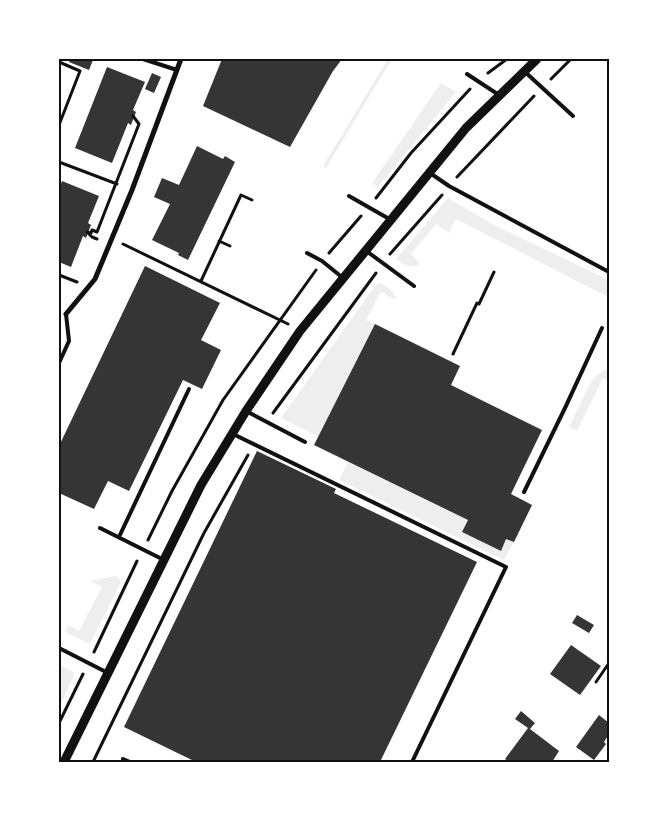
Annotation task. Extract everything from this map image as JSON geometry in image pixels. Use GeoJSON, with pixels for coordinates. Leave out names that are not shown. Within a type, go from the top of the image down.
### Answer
{"type":"FeatureCollection","features":[{"type":"Feature","properties":{"kind":"street"},"geometry":{"type":"LineString","coordinates":[[66,314],[95,279],[132,190],[181,59]]}},
{"type":"Feature","properties":{"kind":"street"},"geometry":{"type":"LineString","coordinates":[[64,762],[201,485],[246,411],[300,331],[429,172],[466,128],[537,59]]}},
{"type":"Feature","properties":{"kind":"lane"},"geometry":{"type":"LineString","coordinates":[[142,59],[177,70]]}},
{"type":"Feature","properties":{"kind":"lane"},"geometry":{"type":"LineString","coordinates":[[524,71],[573,116]]}},
{"type":"Feature","properties":{"kind":"lane"},"geometry":{"type":"LineString","coordinates":[[467,74],[500,95]]}},
{"type":"Feature","properties":{"kind":"lane"},"geometry":{"type":"LineString","coordinates":[[429,172],[449,186],[609,272]]}},
{"type":"Feature","properties":{"kind":"lane"},"geometry":{"type":"LineString","coordinates":[[349,196],[391,220]]}},
{"type":"Feature","properties":{"kind":"lane"},"geometry":{"type":"LineString","coordinates":[[365,250],[414,286]]}},
{"type":"Feature","properties":{"kind":"lane"},"geometry":{"type":"LineString","coordinates":[[307,253],[322,261],[343,278]]}},
{"type":"Feature","properties":{"kind":"lane"},"geometry":{"type":"LineString","coordinates":[[59,363],[69,341],[66,314]]}},
{"type":"Feature","properties":{"kind":"lane"},"geometry":{"type":"LineString","coordinates":[[524,492],[602,328]]}},
{"type":"Feature","properties":{"kind":"lane"},"geometry":{"type":"LineString","coordinates":[[119,538],[189,389]]}},
{"type":"Feature","properties":{"kind":"lane"},"geometry":{"type":"LineString","coordinates":[[246,411],[305,442]]}},
{"type":"Feature","properties":{"kind":"lane"},"geometry":{"type":"LineString","coordinates":[[232,433],[506,567],[412,762]]}},
{"type":"Feature","properties":{"kind":"lane"},"geometry":{"type":"LineString","coordinates":[[100,528],[164,560]]}},
{"type":"Feature","properties":{"kind":"lane"},"geometry":{"type":"LineString","coordinates":[[59,648],[108,673]]}},
{"type":"Feature","properties":{"kind":"lane"},"geometry":{"type":"LineString","coordinates":[[123,759],[130,762]]}},
{"type":"Feature","properties":{"kind":"path"},"geometry":{"type":"LineString","coordinates":[[267,422],[383,263],[449,186],[528,101],[571,59]]}},
{"type":"Feature","properties":{"kind":"path"},"geometry":{"type":"LineString","coordinates":[[59,62],[80,70],[59,125]]}},
{"type":"Feature","properties":{"kind":"path"},"geometry":{"type":"LineString","coordinates":[[95,238],[87,232],[91,233],[92,230],[97,232],[139,124],[134,116],[141,117]]}},
{"type":"Feature","properties":{"kind":"path"},"geometry":{"type":"LineString","coordinates":[[59,162],[132,190]]}},
{"type":"Feature","properties":{"kind":"path"},"geometry":{"type":"LineString","coordinates":[[201,281],[241,194],[252,200]]}},
{"type":"Feature","properties":{"kind":"path"},"geometry":{"type":"LineString","coordinates":[[112,239],[300,331]]}},
{"type":"Feature","properties":{"kind":"path"},"geometry":{"type":"LineString","coordinates":[[219,241],[230,246]]}},
{"type":"Feature","properties":{"kind":"path"},"geometry":{"type":"LineString","coordinates":[[453,354],[494,272]]}},
{"type":"Feature","properties":{"kind":"path"},"geometry":{"type":"LineString","coordinates":[[93,762],[204,533],[254,445]]}},
{"type":"Feature","properties":{"kind":"path"},"geometry":{"type":"LineString","coordinates":[[596,682],[609,663]]}},
{"type":"Feature","properties":{"kind":"shaded area"},"geometry":{"type":"Polygon","coordinates":[[[388,59],[392,59],[326,168],[323,166],[388,59]]]}},
{"type":"Feature","properties":{"kind":"shaded area"},"geometry":{"type":"Polygon","coordinates":[[[441,83],[456,92],[378,187],[372,183],[441,83]]]}},
{"type":"Feature","properties":{"kind":"shaded area"},"geometry":{"type":"Polygon","coordinates":[[[448,198],[494,225],[609,280],[606,296],[456,219],[449,233],[436,224],[411,254],[420,264],[408,266],[396,259],[448,198]]]}},
{"type":"Feature","properties":{"kind":"shaded area"},"geometry":{"type":"Polygon","coordinates":[[[379,283],[390,289],[396,300],[381,292],[366,320],[375,324],[319,437],[281,418],[372,290],[379,283]]]}},
{"type":"Feature","properties":{"kind":"shaded area"},"geometry":{"type":"Polygon","coordinates":[[[609,367],[609,381],[603,378],[577,431],[569,427],[591,382],[597,375],[609,367]]]}},
{"type":"Feature","properties":{"kind":"shaded area"},"geometry":{"type":"Polygon","coordinates":[[[348,462],[468,520],[462,532],[500,551],[506,539],[514,542],[504,560],[339,480],[348,462]]]}},
{"type":"Feature","properties":{"kind":"shaded area"},"geometry":{"type":"Polygon","coordinates":[[[115,576],[121,582],[90,644],[65,632],[68,625],[79,631],[102,587],[90,581],[115,576]]]}},
{"type":"Feature","properties":{"kind":"shaded area"},"geometry":{"type":"Polygon","coordinates":[[[59,665],[75,673],[59,708],[59,675],[61,671],[59,670],[59,665]]]}},
{"type":"Feature","properties":{"kind":"building"},"geometry":{"type":"Polygon","coordinates":[[[70,59],[93,60],[89,70],[69,62],[70,59]]]}},
{"type":"Feature","properties":{"kind":"building"},"geometry":{"type":"Polygon","coordinates":[[[222,59],[342,59],[333,71],[290,147],[203,106],[222,59]]]}},
{"type":"Feature","properties":{"kind":"building"},"geometry":{"type":"Polygon","coordinates":[[[107,67],[145,82],[133,110],[136,112],[131,125],[128,123],[112,163],[75,148],[107,67]]]}},
{"type":"Feature","properties":{"kind":"building"},"geometry":{"type":"Polygon","coordinates":[[[152,73],[161,77],[154,93],[145,89],[152,73]]]}},
{"type":"Feature","properties":{"kind":"building"},"geometry":{"type":"Polygon","coordinates":[[[197,146],[223,159],[225,156],[235,162],[188,260],[178,255],[179,253],[152,240],[170,204],[154,197],[162,178],[179,185],[197,146]]]}},
{"type":"Feature","properties":{"kind":"building"},"geometry":{"type":"Polygon","coordinates":[[[62,181],[99,196],[88,223],[91,225],[86,238],[83,236],[71,267],[59,262],[59,189],[62,181]]]}},
{"type":"Feature","properties":{"kind":"building"},"geometry":{"type":"Polygon","coordinates":[[[145,266],[220,303],[201,340],[221,350],[202,389],[183,380],[129,491],[108,481],[94,509],[59,493],[59,446],[145,266]]]}},
{"type":"Feature","properties":{"kind":"building"},"geometry":{"type":"Polygon","coordinates":[[[375,324],[460,366],[451,385],[542,430],[511,494],[532,505],[514,542],[506,539],[501,551],[462,532],[468,520],[314,445],[375,324]]]}},
{"type":"Feature","properties":{"kind":"building"},"geometry":{"type":"Polygon","coordinates":[[[257,451],[336,489],[334,493],[477,562],[380,762],[196,762],[124,727],[257,451]]]}},
{"type":"Feature","properties":{"kind":"building"},"geometry":{"type":"Polygon","coordinates":[[[577,615],[594,625],[589,633],[572,623],[577,615]]]}},
{"type":"Feature","properties":{"kind":"building"},"geometry":{"type":"Polygon","coordinates":[[[571,645],[601,666],[580,695],[550,674],[571,645]]]}},
{"type":"Feature","properties":{"kind":"building"},"geometry":{"type":"Polygon","coordinates":[[[521,711],[535,723],[530,729],[559,751],[552,762],[509,762],[505,759],[528,728],[515,719],[521,711]]]}},
{"type":"Feature","properties":{"kind":"building"},"geometry":{"type":"Polygon","coordinates":[[[599,715],[609,723],[609,734],[604,742],[606,744],[594,760],[576,747],[599,715]]]}}]}
